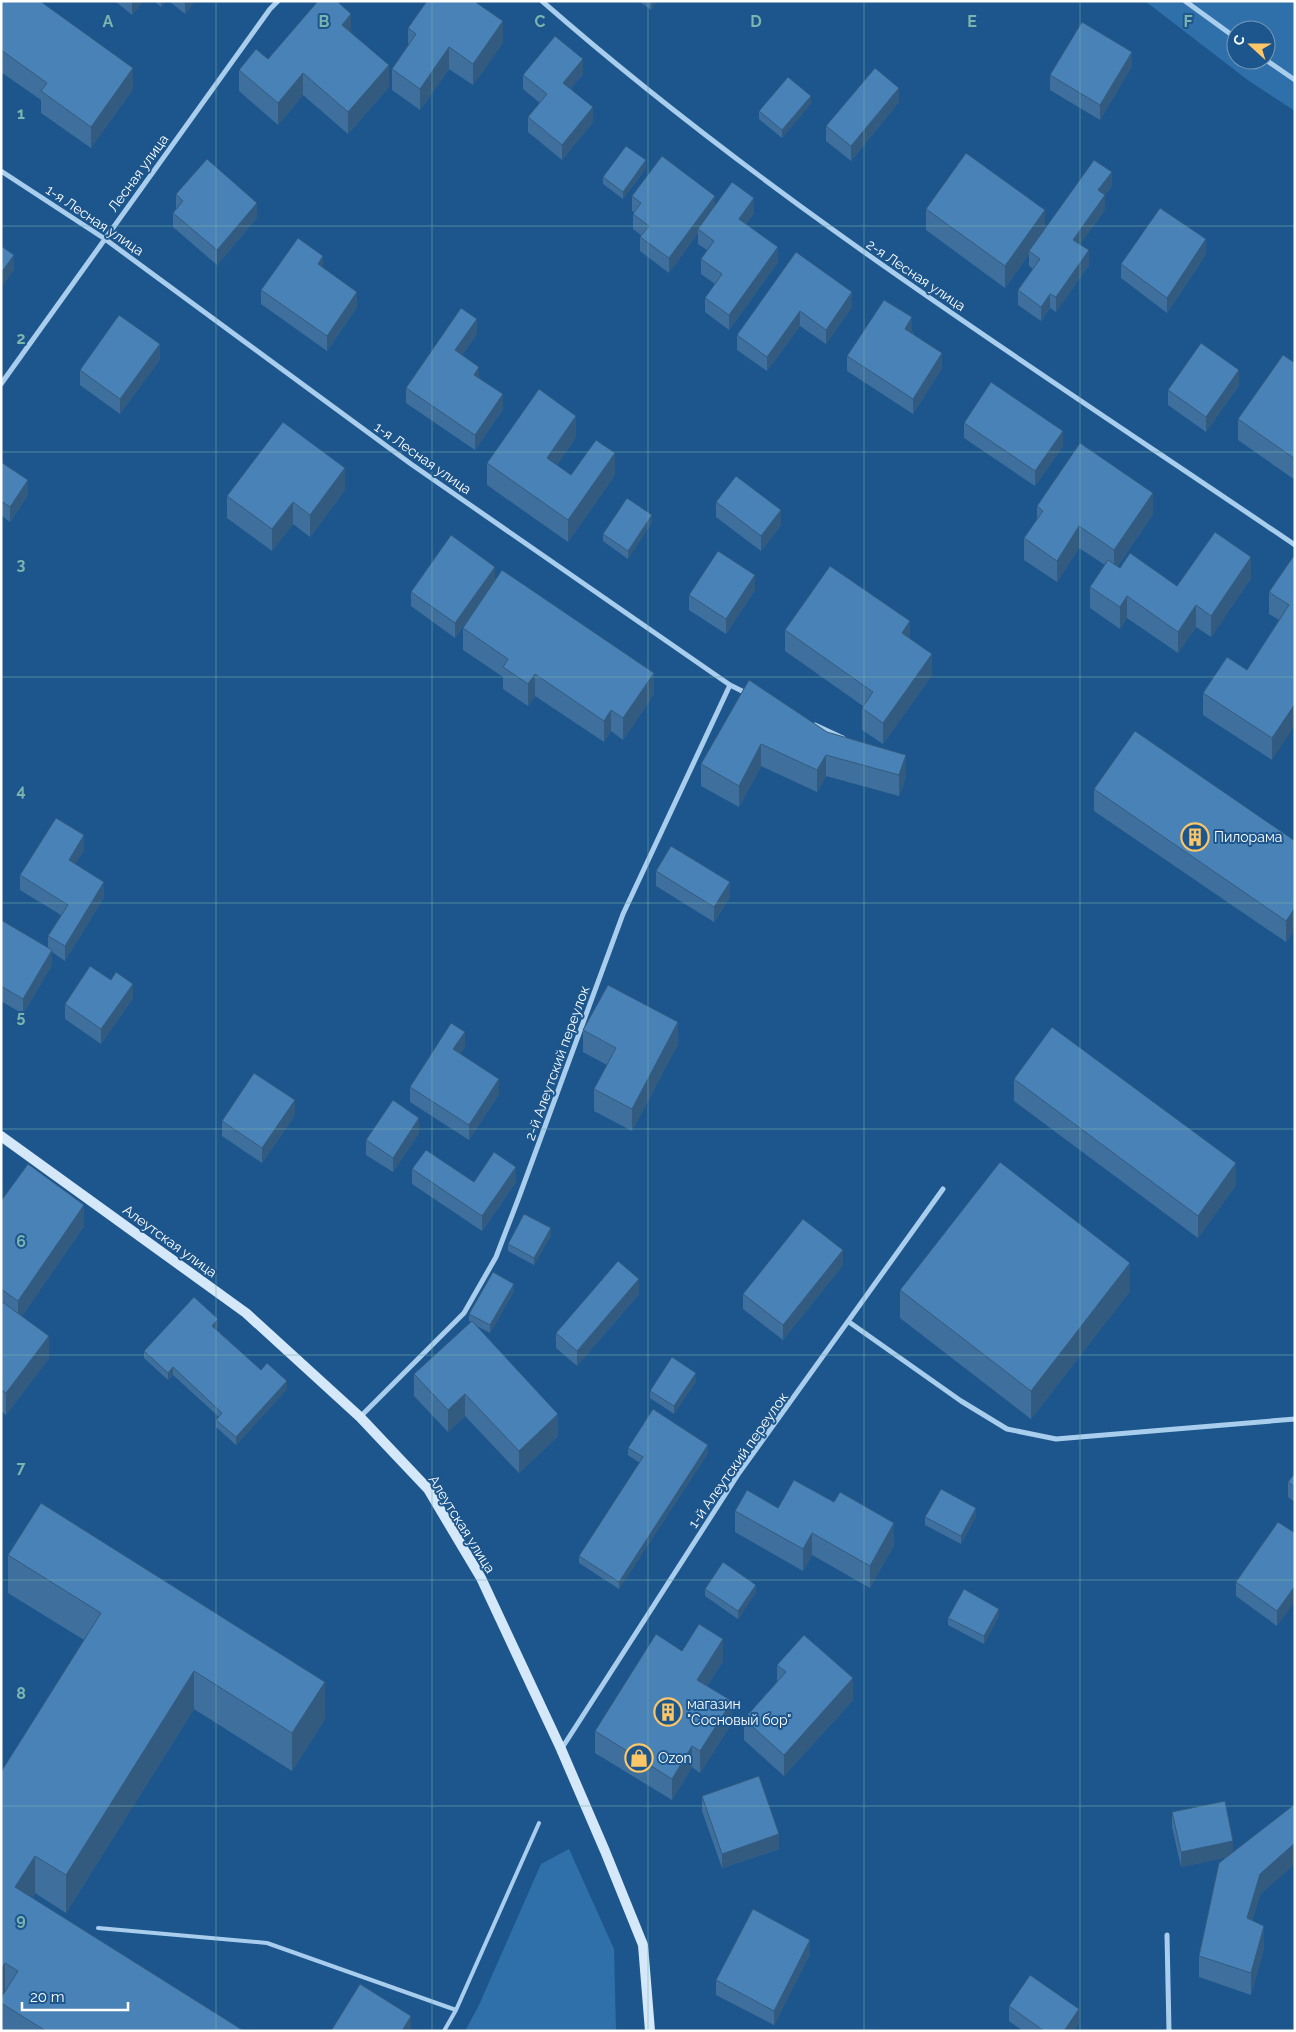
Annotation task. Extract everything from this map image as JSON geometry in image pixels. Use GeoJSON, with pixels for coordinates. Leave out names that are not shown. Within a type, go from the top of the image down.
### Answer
{"type":"FeatureCollection","features":[{"type":"Feature","properties":{"kind":"street","name":"Лесная улица"},"geometry":{"type":"LineString","coordinates":[[1,384],[270,9],[278,1]]}},
{"type":"Feature","properties":{"kind":"street","name":"2-я Лесная улица"},"geometry":{"type":"LineString","coordinates":[[542,1],[614,64],[852,245],[1295,545]]}},
{"type":"Feature","properties":{"kind":"street"},"geometry":{"type":"LineString","coordinates":[[1184,1],[1226,31]]}},
{"type":"Feature","properties":{"kind":"street"},"geometry":{"type":"LineString","coordinates":[[1276,67],[1295,80]]}},
{"type":"Feature","properties":{"kind":"street","name":"1-я Лесная улица"},"geometry":{"type":"LineString","coordinates":[[1,171],[105,239],[411,464],[730,685],[757,698]]}},
{"type":"Feature","properties":{"kind":"street","name":"2-й Алеутский переулок"},"geometry":{"type":"LineString","coordinates":[[360,1417],[464,1313],[496,1258],[623,914],[730,685]]}},
{"type":"Feature","properties":{"kind":"street"},"geometry":{"type":"LineString","coordinates":[[811,723],[847,739]]}},
{"type":"Feature","properties":{"kind":"street","name":"Алеутская улица"},"geometry":{"type":"LineString","coordinates":[[1,1136],[246,1313],[360,1417],[428,1489],[481,1578],[561,1749],[643,1945],[650,2031]]}},
{"type":"Feature","properties":{"kind":"street","name":"1-й Алеутский переулок"},"geometry":{"type":"LineString","coordinates":[[561,1749],[739,1473],[943,1189]]}},
{"type":"Feature","properties":{"kind":"street"},"geometry":{"type":"LineString","coordinates":[[848,1322],[961,1401],[1007,1429],[1056,1439],[1295,1419]]}},
{"type":"Feature","properties":{"kind":"street"},"geometry":{"type":"LineString","coordinates":[[1167,1935],[1169,2031]]}},
{"type":"Feature","properties":{"kind":"lane"},"geometry":{"type":"LineString","coordinates":[[444,2031],[456,2010],[539,1823]]}},
{"type":"Feature","properties":{"kind":"lane"},"geometry":{"type":"LineString","coordinates":[[98,1928],[267,1943],[456,2010]]}},
{"type":"Feature","properties":{"kind":"shaded area"},"geometry":{"type":"Polygon","coordinates":[[[1145,1],[1295,1],[1295,111],[1235,70],[1276,70],[1276,20],[1226,20],[1226,63],[1145,1]]]}},
{"type":"Feature","properties":{"kind":"shaded area"},"geometry":{"type":"Polygon","coordinates":[[[569,1849],[614,1949],[616,2031],[465,2031],[479,2005],[541,1864],[569,1849]]]}},
{"type":"Feature","properties":{"kind":"building"},"geometry":{"type":"Polygon","coordinates":[[[1,1],[40,1],[133,68],[91,127],[41,91],[47,83],[1,50],[1,1]]]}},
{"type":"Feature","properties":{"kind":"building"},"geometry":{"type":"Polygon","coordinates":[[[318,1],[337,1],[351,14],[342,25],[389,65],[348,112],[303,73],[278,103],[239,70],[256,49],[268,59],[318,1]]]}},
{"type":"Feature","properties":{"kind":"building"},"geometry":{"type":"Polygon","coordinates":[[[427,1],[474,1],[503,21],[473,64],[449,47],[420,89],[392,69],[416,34],[408,28],[427,1]]]}},
{"type":"Feature","properties":{"kind":"building"},"geometry":{"type":"Polygon","coordinates":[[[1082,22],[1132,52],[1100,105],[1050,75],[1082,22]]]}},
{"type":"Feature","properties":{"kind":"building"},"geometry":{"type":"Polygon","coordinates":[[[555,36],[583,59],[563,83],[593,107],[562,145],[528,117],[547,94],[523,75],[555,36]]]}},
{"type":"Feature","properties":{"kind":"building"},"geometry":{"type":"Polygon","coordinates":[[[875,68],[899,88],[851,146],[826,126],[875,68]]]}},
{"type":"Feature","properties":{"kind":"building"},"geometry":{"type":"Polygon","coordinates":[[[788,77],[811,96],[782,130],[759,111],[788,77]]]}},
{"type":"Feature","properties":{"kind":"building"},"geometry":{"type":"Polygon","coordinates":[[[626,146],[646,160],[623,192],[603,177],[626,146]]]}},
{"type":"Feature","properties":{"kind":"building"},"geometry":{"type":"Polygon","coordinates":[[[966,153],[1045,210],[1005,266],[926,209],[966,153]]]}},
{"type":"Feature","properties":{"kind":"building"},"geometry":{"type":"Polygon","coordinates":[[[662,156],[715,196],[669,258],[640,237],[649,226],[633,214],[641,203],[632,196],[662,156]]]}},
{"type":"Feature","properties":{"kind":"building"},"geometry":{"type":"Polygon","coordinates":[[[207,159],[257,203],[217,250],[173,213],[183,201],[176,194],[207,159]]]}},
{"type":"Feature","properties":{"kind":"building"},"geometry":{"type":"Polygon","coordinates":[[[1094,160],[1112,172],[1098,190],[1105,195],[1073,240],[1089,250],[1056,297],[1050,294],[1041,307],[1018,290],[1040,259],[1029,251],[1094,160]]]}},
{"type":"Feature","properties":{"kind":"building"},"geometry":{"type":"Polygon","coordinates":[[[732,182],[754,198],[739,219],[778,247],[729,315],[705,298],[722,274],[701,259],[714,241],[698,229],[732,182]]]}},
{"type":"Feature","properties":{"kind":"building"},"geometry":{"type":"Polygon","coordinates":[[[1160,208],[1206,239],[1167,298],[1121,264],[1160,208]]]}},
{"type":"Feature","properties":{"kind":"building"},"geometry":{"type":"Polygon","coordinates":[[[298,238],[323,256],[318,264],[357,292],[327,336],[261,290],[298,238]]]}},
{"type":"Feature","properties":{"kind":"building"},"geometry":{"type":"Polygon","coordinates":[[[1,246],[14,255],[1,273],[1,246]]]}},
{"type":"Feature","properties":{"kind":"building"},"geometry":{"type":"Polygon","coordinates":[[[796,252],[852,292],[826,330],[800,311],[767,357],[737,335],[796,252]]]}},
{"type":"Feature","properties":{"kind":"building"},"geometry":{"type":"Polygon","coordinates":[[[884,300],[912,317],[905,329],[942,353],[913,399],[847,356],[884,300]]]}},
{"type":"Feature","properties":{"kind":"building"},"geometry":{"type":"Polygon","coordinates":[[[461,308],[477,319],[455,350],[479,367],[474,375],[503,394],[475,435],[406,388],[461,308]]]}},
{"type":"Feature","properties":{"kind":"building"},"geometry":{"type":"Polygon","coordinates":[[[119,315],[160,344],[120,399],[80,370],[119,315]]]}},
{"type":"Feature","properties":{"kind":"building"},"geometry":{"type":"Polygon","coordinates":[[[1201,343],[1239,370],[1206,417],[1168,390],[1201,343]]]}},
{"type":"Feature","properties":{"kind":"building"},"geometry":{"type":"Polygon","coordinates":[[[1283,355],[1295,363],[1295,459],[1238,419],[1283,355]]]}},
{"type":"Feature","properties":{"kind":"building"},"geometry":{"type":"Polygon","coordinates":[[[991,382],[1063,431],[1035,471],[964,423],[991,382]]]}},
{"type":"Feature","properties":{"kind":"building"},"geometry":{"type":"Polygon","coordinates":[[[539,389],[576,416],[547,458],[571,475],[596,440],[615,453],[568,520],[487,463],[539,389]]]}},
{"type":"Feature","properties":{"kind":"building"},"geometry":{"type":"Polygon","coordinates":[[[283,422],[345,468],[310,515],[293,502],[272,529],[227,496],[283,422]]]}},
{"type":"Feature","properties":{"kind":"building"},"geometry":{"type":"Polygon","coordinates":[[[1080,443],[1153,493],[1114,550],[1079,526],[1057,561],[1024,538],[1043,511],[1037,506],[1080,443]]]}},
{"type":"Feature","properties":{"kind":"building"},"geometry":{"type":"Polygon","coordinates":[[[1,462],[28,480],[10,507],[1,501],[1,462]]]}},
{"type":"Feature","properties":{"kind":"building"},"geometry":{"type":"Polygon","coordinates":[[[736,476],[781,510],[761,536],[716,502],[736,476]]]}},
{"type":"Feature","properties":{"kind":"building"},"geometry":{"type":"Polygon","coordinates":[[[627,498],[652,515],[628,551],[603,534],[627,498]]]}},
{"type":"Feature","properties":{"kind":"building"},"geometry":{"type":"Polygon","coordinates":[[[1215,532],[1251,557],[1211,616],[1196,605],[1178,632],[1127,596],[1120,607],[1090,587],[1108,560],[1120,568],[1130,553],[1177,586],[1215,532]]]}},
{"type":"Feature","properties":{"kind":"building"},"geometry":{"type":"Polygon","coordinates":[[[451,535],[495,567],[455,623],[411,592],[451,535]]]}},
{"type":"Feature","properties":{"kind":"building"},"geometry":{"type":"Polygon","coordinates":[[[718,551],[755,575],[726,619],[689,595],[718,551]]]}},
{"type":"Feature","properties":{"kind":"building"},"geometry":{"type":"Polygon","coordinates":[[[1295,554],[1295,704],[1272,738],[1203,693],[1227,657],[1247,670],[1289,605],[1269,592],[1295,554]]]}},
{"type":"Feature","properties":{"kind":"building"},"geometry":{"type":"Polygon","coordinates":[[[830,566],[910,621],[902,633],[932,654],[883,723],[862,708],[873,692],[785,630],[830,566]]]}},
{"type":"Feature","properties":{"kind":"building"},"geometry":{"type":"Polygon","coordinates":[[[502,570],[654,673],[623,718],[611,710],[604,721],[535,674],[528,684],[503,667],[508,659],[463,628],[502,570]]]}},
{"type":"Feature","properties":{"kind":"building"},"geometry":{"type":"Polygon","coordinates":[[[749,680],[827,732],[906,755],[899,775],[826,755],[817,770],[761,744],[739,786],[701,764],[749,680]]]}},
{"type":"Feature","properties":{"kind":"building","name":"Пилорама"},"geometry":{"type":"Polygon","coordinates":[[[1135,731],[1295,841],[1295,908],[1286,921],[1094,789],[1135,731]]]}},
{"type":"Feature","properties":{"kind":"building"},"geometry":{"type":"Polygon","coordinates":[[[56,818],[84,835],[69,860],[104,882],[65,946],[48,936],[68,905],[20,875],[56,818]]]}},
{"type":"Feature","properties":{"kind":"building"},"geometry":{"type":"Polygon","coordinates":[[[671,846],[730,882],[714,907],[656,871],[671,846]]]}},
{"type":"Feature","properties":{"kind":"building"},"geometry":{"type":"Polygon","coordinates":[[[1,920],[52,950],[23,999],[1,986],[1,920]]]}},
{"type":"Feature","properties":{"kind":"building"},"geometry":{"type":"Polygon","coordinates":[[[90,966],[111,980],[116,972],[133,984],[101,1029],[65,1004],[90,966]]]}},
{"type":"Feature","properties":{"kind":"building"},"geometry":{"type":"Polygon","coordinates":[[[608,985],[678,1022],[632,1109],[594,1089],[616,1048],[583,1030],[608,985]]]}},
{"type":"Feature","properties":{"kind":"building"},"geometry":{"type":"Polygon","coordinates":[[[451,1023],[465,1032],[453,1049],[499,1079],[469,1125],[410,1087],[451,1023]]]}},
{"type":"Feature","properties":{"kind":"building"},"geometry":{"type":"Polygon","coordinates":[[[1052,1027],[1236,1163],[1198,1216],[1014,1079],[1052,1027]]]}},
{"type":"Feature","properties":{"kind":"building"},"geometry":{"type":"Polygon","coordinates":[[[254,1073],[295,1100],[262,1148],[222,1121],[254,1073]]]}},
{"type":"Feature","properties":{"kind":"building"},"geometry":{"type":"Polygon","coordinates":[[[393,1100],[419,1118],[393,1158],[366,1140],[393,1100]]]}},
{"type":"Feature","properties":{"kind":"building"},"geometry":{"type":"Polygon","coordinates":[[[426,1150],[474,1182],[494,1152],[516,1167],[482,1216],[412,1169],[426,1150]]]}},
{"type":"Feature","properties":{"kind":"building"},"geometry":{"type":"Polygon","coordinates":[[[1000,1162],[1130,1263],[1031,1391],[900,1290],[1000,1162]]]}},
{"type":"Feature","properties":{"kind":"building"},"geometry":{"type":"Polygon","coordinates":[[[28,1164],[84,1205],[18,1301],[1,1289],[1,1201],[28,1164]]]}},
{"type":"Feature","properties":{"kind":"building"},"geometry":{"type":"Polygon","coordinates":[[[524,1214],[551,1228],[534,1258],[508,1244],[524,1214]]]}},
{"type":"Feature","properties":{"kind":"building"},"geometry":{"type":"Polygon","coordinates":[[[803,1219],[843,1250],[783,1325],[743,1294],[803,1219]]]}},
{"type":"Feature","properties":{"kind":"building"},"geometry":{"type":"Polygon","coordinates":[[[618,1261],[639,1279],[577,1351],[556,1333],[618,1261]]]}},
{"type":"Feature","properties":{"kind":"building"},"geometry":{"type":"Polygon","coordinates":[[[493,1272],[514,1284],[490,1325],[469,1314],[493,1272]]]}},
{"type":"Feature","properties":{"kind":"building"},"geometry":{"type":"Polygon","coordinates":[[[194,1297],[218,1319],[212,1326],[261,1370],[267,1363],[287,1381],[236,1437],[216,1420],[222,1413],[173,1367],[168,1373],[144,1351],[194,1297]]]}},
{"type":"Feature","properties":{"kind":"building"},"geometry":{"type":"Polygon","coordinates":[[[1,1301],[49,1336],[6,1393],[1,1390],[1,1301]]]}},
{"type":"Feature","properties":{"kind":"building"},"geometry":{"type":"Polygon","coordinates":[[[472,1321],[558,1414],[519,1451],[465,1394],[448,1410],[414,1374],[472,1321]]]}},
{"type":"Feature","properties":{"kind":"building"},"geometry":{"type":"Polygon","coordinates":[[[672,1357],[696,1373],[674,1406],[650,1391],[672,1357]]]}},
{"type":"Feature","properties":{"kind":"building"},"geometry":{"type":"Polygon","coordinates":[[[653,1409],[708,1445],[619,1582],[579,1556],[643,1457],[628,1448],[653,1409]]]}},
{"type":"Feature","properties":{"kind":"building"},"geometry":{"type":"Polygon","coordinates":[[[1295,1473],[1295,1487],[1288,1482],[1295,1473]]]}},
{"type":"Feature","properties":{"kind":"building"},"geometry":{"type":"Polygon","coordinates":[[[794,1480],[834,1502],[840,1492],[894,1523],[870,1566],[812,1533],[803,1549],[735,1511],[747,1490],[778,1508],[794,1480]]]}},
{"type":"Feature","properties":{"kind":"building"},"geometry":{"type":"Polygon","coordinates":[[[941,1489],[976,1508],[961,1536],[925,1517],[941,1489]]]}},
{"type":"Feature","properties":{"kind":"building"},"geometry":{"type":"Polygon","coordinates":[[[41,1503],[325,1682],[292,1733],[194,1671],[66,1875],[35,1856],[15,1887],[244,2031],[46,2031],[1,2003],[1,1998],[18,1971],[5,1963],[1,1969],[1,1772],[101,1613],[8,1555],[41,1503]]]}},
{"type":"Feature","properties":{"kind":"building"},"geometry":{"type":"Polygon","coordinates":[[[1278,1522],[1295,1533],[1295,1586],[1277,1611],[1236,1582],[1278,1522]]]}},
{"type":"Feature","properties":{"kind":"building"},"geometry":{"type":"Polygon","coordinates":[[[723,1562],[756,1585],[738,1611],[705,1589],[723,1562]]]}},
{"type":"Feature","properties":{"kind":"building"},"geometry":{"type":"Polygon","coordinates":[[[964,1589],[999,1609],[984,1636],[948,1618],[964,1589]]]}},
{"type":"Feature","properties":{"kind":"building","name":"магазин \"Сосновый бор\""},"geometry":{"type":"Polygon","coordinates":[[[699,1624],[723,1639],[697,1680],[732,1701],[700,1751],[692,1746],[672,1779],[595,1731],[656,1634],[682,1651],[699,1624]]]}},
{"type":"Feature","properties":{"kind":"building"},"geometry":{"type":"Polygon","coordinates":[[[804,1635],[853,1678],[784,1755],[744,1719],[786,1672],[777,1665],[804,1635]]]}},
{"type":"Feature","properties":{"kind":"building"},"geometry":{"type":"Polygon","coordinates":[[[759,1776],[779,1834],[722,1854],[702,1796],[759,1776]]]}},
{"type":"Feature","properties":{"kind":"building"},"geometry":{"type":"Polygon","coordinates":[[[1225,1801],[1233,1841],[1181,1852],[1172,1812],[1225,1801]]]}},
{"type":"Feature","properties":{"kind":"building"},"geometry":{"type":"Polygon","coordinates":[[[1295,1804],[1295,1843],[1260,1874],[1247,1918],[1264,1926],[1251,1973],[1199,1956],[1219,1863],[1295,1804]]]}},
{"type":"Feature","properties":{"kind":"building"},"geometry":{"type":"Polygon","coordinates":[[[753,1909],[810,1940],[774,2011],[716,1980],[753,1909]]]}},
{"type":"Feature","properties":{"kind":"building"},"geometry":{"type":"Polygon","coordinates":[[[1030,1975],[1079,2009],[1064,2031],[1044,2031],[1009,2006],[1030,1975]]]}},
{"type":"Feature","properties":{"kind":"building"},"geometry":{"type":"Polygon","coordinates":[[[360,1984],[411,2016],[402,2031],[331,2031],[360,1984]]]}},
{"type":"Feature","properties":{"kind":"place","name":"Пилорама"},"geometry":{"type":"Point","coordinates":[1195,837]}},
{"type":"Feature","properties":{"kind":"place","name":"магазин \"Сосновый бор\""},"geometry":{"type":"Point","coordinates":[668,1712]}},
{"type":"Feature","properties":{"kind":"place","name":"Ozon"},"geometry":{"type":"Point","coordinates":[639,1758]}}]}
